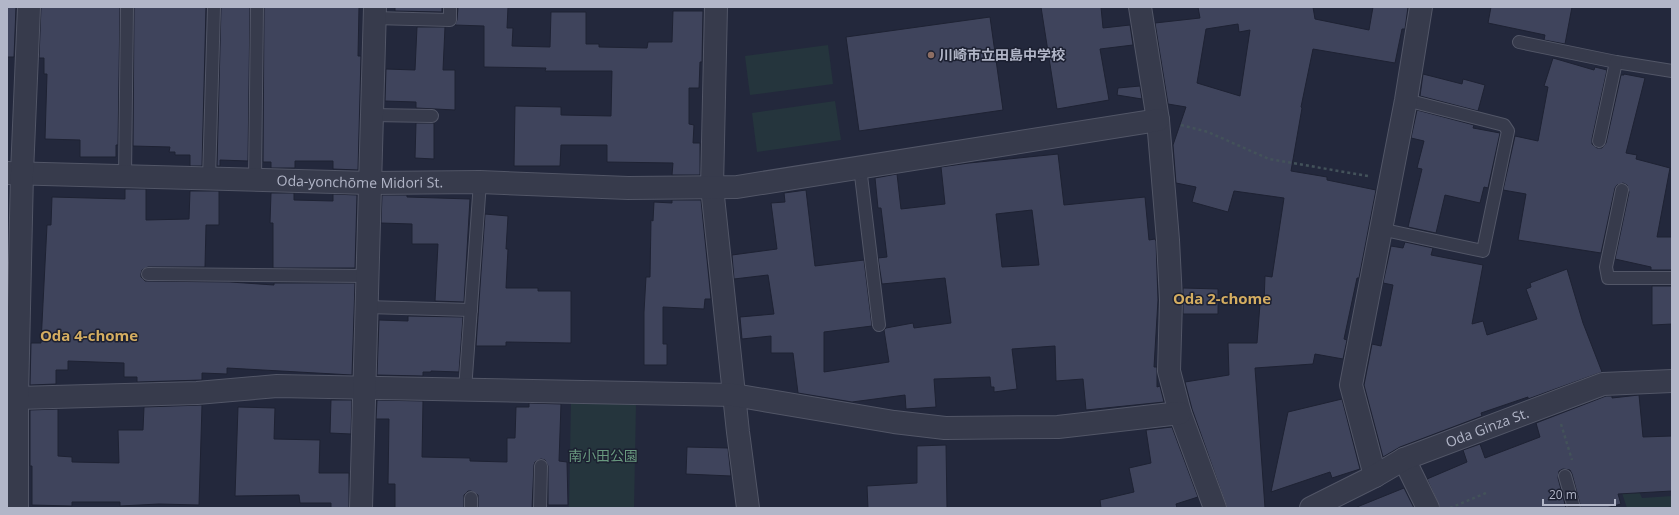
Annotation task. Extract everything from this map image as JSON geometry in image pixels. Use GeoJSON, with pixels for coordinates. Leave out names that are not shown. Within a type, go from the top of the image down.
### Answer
{"type":"FeatureCollection","features":[{"type":"Feature","properties":{"kind":"street"},"geometry":{"type":"LineString","coordinates":[[14,507],[12,399],[15,173],[29,7]]}},
{"type":"Feature","properties":{"kind":"street"},"geometry":{"type":"LineString","coordinates":[[716,7],[712,187],[734,395],[748,508]]}},
{"type":"Feature","properties":{"kind":"street"},"geometry":{"type":"LineString","coordinates":[[1140,7],[1158,120],[1171,300],[1169,371],[1180,413],[1215,508]]}},
{"type":"Feature","properties":{"kind":"street"},"geometry":{"type":"LineString","coordinates":[[1376,476],[1351,385],[1406,100],[1421,7]]}},
{"type":"Feature","properties":{"kind":"street"},"geometry":{"type":"LineString","coordinates":[[361,508],[374,12]]}},
{"type":"Feature","properties":{"kind":"street","name":"Oda-yonchōme Midori St."},"geometry":{"type":"LineString","coordinates":[[15,173],[370,183],[480,182],[628,188],[737,187],[860,166],[1158,120]]}},
{"type":"Feature","properties":{"kind":"street","name":"Oda Ginza St."},"geometry":{"type":"LineString","coordinates":[[1311,508],[1376,476],[1404,459],[1603,384],[1672,381]]}},
{"type":"Feature","properties":{"kind":"street"},"geometry":{"type":"LineString","coordinates":[[12,399],[197,393],[277,386],[734,395],[894,422],[945,428],[1058,427],[1180,413]]}},
{"type":"Feature","properties":{"kind":"street"},"geometry":{"type":"LineString","coordinates":[[1404,459],[1428,508]]}},
{"type":"Feature","properties":{"kind":"lane"},"geometry":{"type":"LineString","coordinates":[[125,176],[127,7]]}},
{"type":"Feature","properties":{"kind":"lane"},"geometry":{"type":"LineString","coordinates":[[209,179],[214,7]]}},
{"type":"Feature","properties":{"kind":"lane"},"geometry":{"type":"LineString","coordinates":[[255,180],[257,7]]}},
{"type":"Feature","properties":{"kind":"lane"},"geometry":{"type":"LineString","coordinates":[[374,12],[450,20],[450,7]]}},
{"type":"Feature","properties":{"kind":"lane"},"geometry":{"type":"LineString","coordinates":[[1519,42],[1616,62],[1672,71]]}},
{"type":"Feature","properties":{"kind":"lane"},"geometry":{"type":"LineString","coordinates":[[1599,142],[1616,62]]}},
{"type":"Feature","properties":{"kind":"lane"},"geometry":{"type":"LineString","coordinates":[[1380,229],[1483,251],[1508,131],[1504,125],[1406,100]]}},
{"type":"Feature","properties":{"kind":"lane"},"geometry":{"type":"LineString","coordinates":[[372,115],[432,116]]}},
{"type":"Feature","properties":{"kind":"lane"},"geometry":{"type":"LineString","coordinates":[[860,166],[879,325]]}},
{"type":"Feature","properties":{"kind":"lane"},"geometry":{"type":"LineString","coordinates":[[465,390],[480,182]]}},
{"type":"Feature","properties":{"kind":"lane"},"geometry":{"type":"LineString","coordinates":[[1622,190],[1606,267],[1608,278],[1672,278]]}},
{"type":"Feature","properties":{"kind":"lane"},"geometry":{"type":"LineString","coordinates":[[148,274],[368,276]]}},
{"type":"Feature","properties":{"kind":"lane"},"geometry":{"type":"LineString","coordinates":[[367,308],[470,310]]}},
{"type":"Feature","properties":{"kind":"lane"},"geometry":{"type":"LineString","coordinates":[[540,508],[541,466]]}},
{"type":"Feature","properties":{"kind":"lane"},"geometry":{"type":"LineString","coordinates":[[1565,476],[1574,508]]}},
{"type":"Feature","properties":{"kind":"path"},"geometry":{"type":"LineString","coordinates":[[1158,120],[1208,132],[1269,158],[1390,180]]}},
{"type":"Feature","properties":{"kind":"path"},"geometry":{"type":"LineString","coordinates":[[1554,403],[1576,473],[1565,476]]}},
{"type":"Feature","properties":{"kind":"path"},"geometry":{"type":"LineString","coordinates":[[1450,508],[1486,493]]}},
{"type":"Feature","properties":{"kind":"green space"},"geometry":{"type":"Polygon","coordinates":[[[828,45],[833,84],[750,95],[745,56],[828,45]]]}},
{"type":"Feature","properties":{"kind":"green space"},"geometry":{"type":"Polygon","coordinates":[[[835,101],[841,140],[757,152],[752,113],[835,101]]]}},
{"type":"Feature","properties":{"kind":"green space","name":"南小田公園"},"geometry":{"type":"Polygon","coordinates":[[[571,402],[636,403],[634,508],[569,508],[571,402]]]}},
{"type":"Feature","properties":{"kind":"green space"},"geometry":{"type":"Polygon","coordinates":[[[1638,489],[1642,498],[1672,496],[1672,508],[1627,508],[1622,493],[1638,489]]]}},
{"type":"Feature","properties":{"kind":"building"},"geometry":{"type":"Polygon","coordinates":[[[7,7],[16,7],[14,57],[7,57],[7,7]]]}},
{"type":"Feature","properties":{"kind":"building"},"geometry":{"type":"Polygon","coordinates":[[[41,7],[120,7],[118,145],[116,145],[116,157],[80,157],[80,140],[45,139],[47,74],[44,74],[44,58],[39,58],[41,7]]]}},
{"type":"Feature","properties":{"kind":"building"},"geometry":{"type":"Polygon","coordinates":[[[134,7],[206,7],[202,166],[190,166],[190,155],[175,155],[175,152],[169,152],[170,147],[133,146],[134,7]]]}},
{"type":"Feature","properties":{"kind":"building"},"geometry":{"type":"Polygon","coordinates":[[[221,7],[250,7],[248,161],[220,160],[220,166],[217,166],[221,7]]]}},
{"type":"Feature","properties":{"kind":"building"},"geometry":{"type":"Polygon","coordinates":[[[264,7],[359,7],[358,56],[361,56],[358,170],[333,169],[333,161],[295,161],[295,168],[271,168],[271,162],[263,162],[264,7]]]}},
{"type":"Feature","properties":{"kind":"building"},"geometry":{"type":"Polygon","coordinates":[[[395,7],[442,7],[442,12],[395,11],[395,7]]]}},
{"type":"Feature","properties":{"kind":"building"},"geometry":{"type":"Polygon","coordinates":[[[458,7],[508,7],[507,28],[513,28],[512,46],[550,47],[551,12],[586,12],[586,44],[599,44],[599,47],[647,48],[648,42],[672,42],[673,11],[703,11],[702,62],[700,62],[699,88],[689,88],[689,124],[694,125],[693,143],[700,143],[700,175],[672,175],[673,163],[607,162],[607,145],[561,145],[560,166],[514,166],[515,106],[561,107],[561,115],[611,116],[612,71],[545,71],[546,68],[484,67],[484,26],[455,25],[458,7]]]}},
{"type":"Feature","properties":{"kind":"building"},"geometry":{"type":"Polygon","coordinates":[[[1041,7],[1101,7],[1103,28],[1130,25],[1133,45],[1100,49],[1109,100],[1057,109],[1041,7]]]}},
{"type":"Feature","properties":{"kind":"building"},"geometry":{"type":"Polygon","coordinates":[[[1198,7],[1313,7],[1315,19],[1369,30],[1373,7],[1408,7],[1405,29],[1402,29],[1395,63],[1313,49],[1301,107],[1291,171],[1327,177],[1327,180],[1376,190],[1359,278],[1357,278],[1344,339],[1347,340],[1343,359],[1315,354],[1313,364],[1255,368],[1265,508],[1227,508],[1192,409],[1185,382],[1229,375],[1228,343],[1257,343],[1260,304],[1264,304],[1265,276],[1272,277],[1284,198],[1234,191],[1228,212],[1192,202],[1196,187],[1176,183],[1173,145],[1186,107],[1168,104],[1155,23],[1200,18],[1198,7]],[[1238,24],[1206,29],[1197,83],[1240,96],[1250,30],[1239,32],[1238,24]]]}},
{"type":"Feature","properties":{"kind":"building"},"geometry":{"type":"Polygon","coordinates":[[[1491,7],[1572,7],[1565,44],[1544,40],[1545,35],[1488,23],[1491,7]]]}},
{"type":"Feature","properties":{"kind":"building"},"geometry":{"type":"Polygon","coordinates":[[[990,17],[1003,110],[859,131],[846,37],[990,17]]]}},
{"type":"Feature","properties":{"kind":"building"},"geometry":{"type":"Polygon","coordinates":[[[417,27],[445,27],[443,70],[455,70],[455,110],[416,108],[416,102],[385,101],[386,69],[415,70],[417,27]]]}},
{"type":"Feature","properties":{"kind":"building"},"geometry":{"type":"Polygon","coordinates":[[[1553,58],[1594,70],[1595,67],[1607,70],[1592,139],[1592,144],[1597,148],[1602,148],[1606,143],[1621,75],[1624,74],[1645,78],[1626,153],[1637,155],[1636,159],[1670,168],[1657,237],[1672,237],[1672,270],[1651,270],[1651,267],[1615,259],[1629,192],[1627,185],[1623,183],[1617,185],[1615,188],[1601,253],[1518,240],[1526,194],[1503,190],[1515,136],[1538,141],[1548,87],[1544,86],[1553,58]]]}},
{"type":"Feature","properties":{"kind":"building"},"geometry":{"type":"Polygon","coordinates":[[[1423,74],[1462,84],[1463,79],[1485,85],[1478,111],[1420,96],[1423,74]]]}},
{"type":"Feature","properties":{"kind":"building"},"geometry":{"type":"Polygon","coordinates":[[[1140,86],[1142,99],[1117,95],[1118,88],[1140,86]]]}},
{"type":"Feature","properties":{"kind":"building"},"geometry":{"type":"Polygon","coordinates":[[[1417,110],[1474,125],[1473,128],[1500,133],[1488,188],[1484,187],[1480,203],[1445,195],[1436,233],[1408,227],[1422,169],[1417,168],[1424,141],[1411,138],[1417,110]]]}},
{"type":"Feature","properties":{"kind":"building"},"geometry":{"type":"Polygon","coordinates":[[[416,123],[434,123],[434,159],[415,158],[416,123]]]}},
{"type":"Feature","properties":{"kind":"building"},"geometry":{"type":"Polygon","coordinates":[[[1058,154],[1064,205],[1145,197],[1149,240],[1155,239],[1156,241],[1158,300],[1154,367],[1157,367],[1157,387],[1160,386],[1164,402],[1086,410],[1083,379],[1056,381],[1055,346],[1012,349],[1017,389],[994,392],[994,387],[991,387],[990,377],[934,379],[936,407],[906,409],[905,395],[852,402],[798,393],[793,353],[771,353],[771,336],[742,339],[740,317],[774,314],[768,275],[734,279],[732,255],[777,249],[771,203],[785,202],[784,193],[806,190],[815,266],[864,260],[872,326],[824,332],[824,372],[889,362],[884,330],[886,328],[913,323],[914,328],[951,323],[945,278],[882,284],[878,258],[887,257],[881,208],[878,208],[875,178],[897,174],[901,209],[945,204],[941,167],[1058,154]],[[1032,210],[996,214],[1002,267],[1039,265],[1032,210]]]}},
{"type":"Feature","properties":{"kind":"building"},"geometry":{"type":"Polygon","coordinates":[[[125,189],[146,189],[146,220],[189,219],[190,191],[219,191],[219,225],[206,225],[205,267],[148,267],[142,270],[141,274],[141,277],[145,281],[230,282],[274,285],[274,283],[355,283],[352,375],[227,368],[227,374],[202,373],[202,380],[137,382],[137,377],[124,377],[124,363],[68,361],[68,370],[56,370],[56,384],[30,385],[31,343],[41,343],[47,225],[51,225],[52,197],[125,199],[125,189]]]}},
{"type":"Feature","properties":{"kind":"building"},"geometry":{"type":"Polygon","coordinates":[[[271,193],[294,193],[294,200],[333,201],[333,194],[357,195],[355,268],[273,268],[273,223],[270,223],[271,193]]]}},
{"type":"Feature","properties":{"kind":"building"},"geometry":{"type":"Polygon","coordinates":[[[382,195],[470,199],[464,302],[435,301],[438,244],[412,244],[412,224],[381,223],[382,195]]]}},
{"type":"Feature","properties":{"kind":"building"},"geometry":{"type":"Polygon","coordinates":[[[672,200],[701,200],[711,299],[705,299],[704,309],[663,307],[663,344],[667,344],[667,365],[644,365],[644,312],[646,277],[650,277],[651,220],[653,221],[654,202],[672,203],[672,200]]]}},
{"type":"Feature","properties":{"kind":"building"},"geometry":{"type":"Polygon","coordinates":[[[485,214],[508,216],[506,288],[538,288],[538,291],[571,291],[571,343],[506,342],[506,346],[476,346],[485,214]]]}},
{"type":"Feature","properties":{"kind":"building"},"geometry":{"type":"Polygon","coordinates":[[[1405,242],[1433,248],[1431,255],[1483,265],[1472,324],[1483,321],[1487,335],[1537,319],[1526,289],[1531,287],[1530,283],[1567,269],[1583,323],[1602,372],[1528,399],[1528,397],[1481,413],[1482,416],[1400,447],[1383,457],[1364,385],[1372,344],[1381,346],[1393,285],[1383,283],[1391,246],[1403,248],[1405,242]]]}},
{"type":"Feature","properties":{"kind":"building"},"geometry":{"type":"Polygon","coordinates":[[[1652,286],[1672,286],[1672,324],[1652,325],[1652,286]]]}},
{"type":"Feature","properties":{"kind":"building"},"geometry":{"type":"Polygon","coordinates":[[[1183,288],[1218,289],[1218,314],[1183,314],[1183,288]]]}},
{"type":"Feature","properties":{"kind":"building"},"geometry":{"type":"Polygon","coordinates":[[[408,316],[463,317],[459,372],[431,371],[423,372],[423,376],[377,375],[379,320],[408,321],[408,316]]]}},
{"type":"Feature","properties":{"kind":"building"},"geometry":{"type":"Polygon","coordinates":[[[1639,395],[1643,437],[1672,436],[1672,491],[1618,494],[1621,504],[1606,508],[1581,508],[1572,474],[1570,470],[1563,469],[1559,471],[1558,478],[1566,508],[1440,508],[1427,479],[1467,462],[1463,450],[1480,444],[1485,458],[1540,437],[1536,423],[1606,396],[1612,396],[1612,398],[1639,395]]]}},
{"type":"Feature","properties":{"kind":"building"},"geometry":{"type":"Polygon","coordinates":[[[1342,399],[1360,469],[1332,478],[1330,472],[1271,492],[1288,412],[1342,399]]]}},
{"type":"Feature","properties":{"kind":"building"},"geometry":{"type":"Polygon","coordinates":[[[331,400],[352,400],[351,434],[330,433],[331,400]]]}},
{"type":"Feature","properties":{"kind":"building"},"geometry":{"type":"Polygon","coordinates":[[[377,400],[423,401],[422,457],[470,458],[470,461],[507,462],[507,438],[515,438],[516,407],[529,407],[529,403],[561,404],[559,461],[567,462],[568,505],[548,505],[548,466],[545,460],[541,459],[535,462],[534,465],[532,508],[478,508],[478,495],[468,491],[464,495],[464,508],[395,508],[395,484],[388,484],[389,419],[376,419],[377,400]]]}},
{"type":"Feature","properties":{"kind":"building"},"geometry":{"type":"Polygon","coordinates":[[[202,405],[199,505],[159,504],[120,506],[120,502],[72,502],[72,506],[32,505],[30,410],[58,409],[58,456],[72,457],[72,462],[119,463],[118,430],[143,430],[144,407],[202,405]]]}},
{"type":"Feature","properties":{"kind":"building"},"geometry":{"type":"Polygon","coordinates":[[[238,407],[275,408],[274,439],[320,440],[319,473],[349,473],[349,508],[331,508],[331,503],[300,503],[299,495],[235,496],[238,407]]]}},
{"type":"Feature","properties":{"kind":"building"},"geometry":{"type":"Polygon","coordinates":[[[1172,427],[1198,497],[1176,504],[1177,508],[1101,508],[1100,500],[1134,492],[1129,468],[1151,463],[1146,430],[1172,427]]]}},
{"type":"Feature","properties":{"kind":"building"},"geometry":{"type":"Polygon","coordinates":[[[946,445],[947,508],[868,508],[867,486],[917,483],[917,446],[946,445]]]}},
{"type":"Feature","properties":{"kind":"building"},"geometry":{"type":"Polygon","coordinates":[[[687,447],[728,448],[731,476],[686,474],[687,447]]]}},
{"type":"Feature","properties":{"kind":"building"},"geometry":{"type":"Polygon","coordinates":[[[1404,488],[1414,508],[1357,508],[1357,507],[1404,488]]]}},
{"type":"Feature","properties":{"kind":"place","name":"川崎市立田島中学校"},"geometry":{"type":"Point","coordinates":[931,55]}},
{"type":"Feature","properties":{"kind":"district","name":"Oda 2-chome"},"geometry":{"type":"Point","coordinates":[1222,299]}},
{"type":"Feature","properties":{"kind":"district","name":"Oda 4-chome"},"geometry":{"type":"Point","coordinates":[89,336]}}]}
